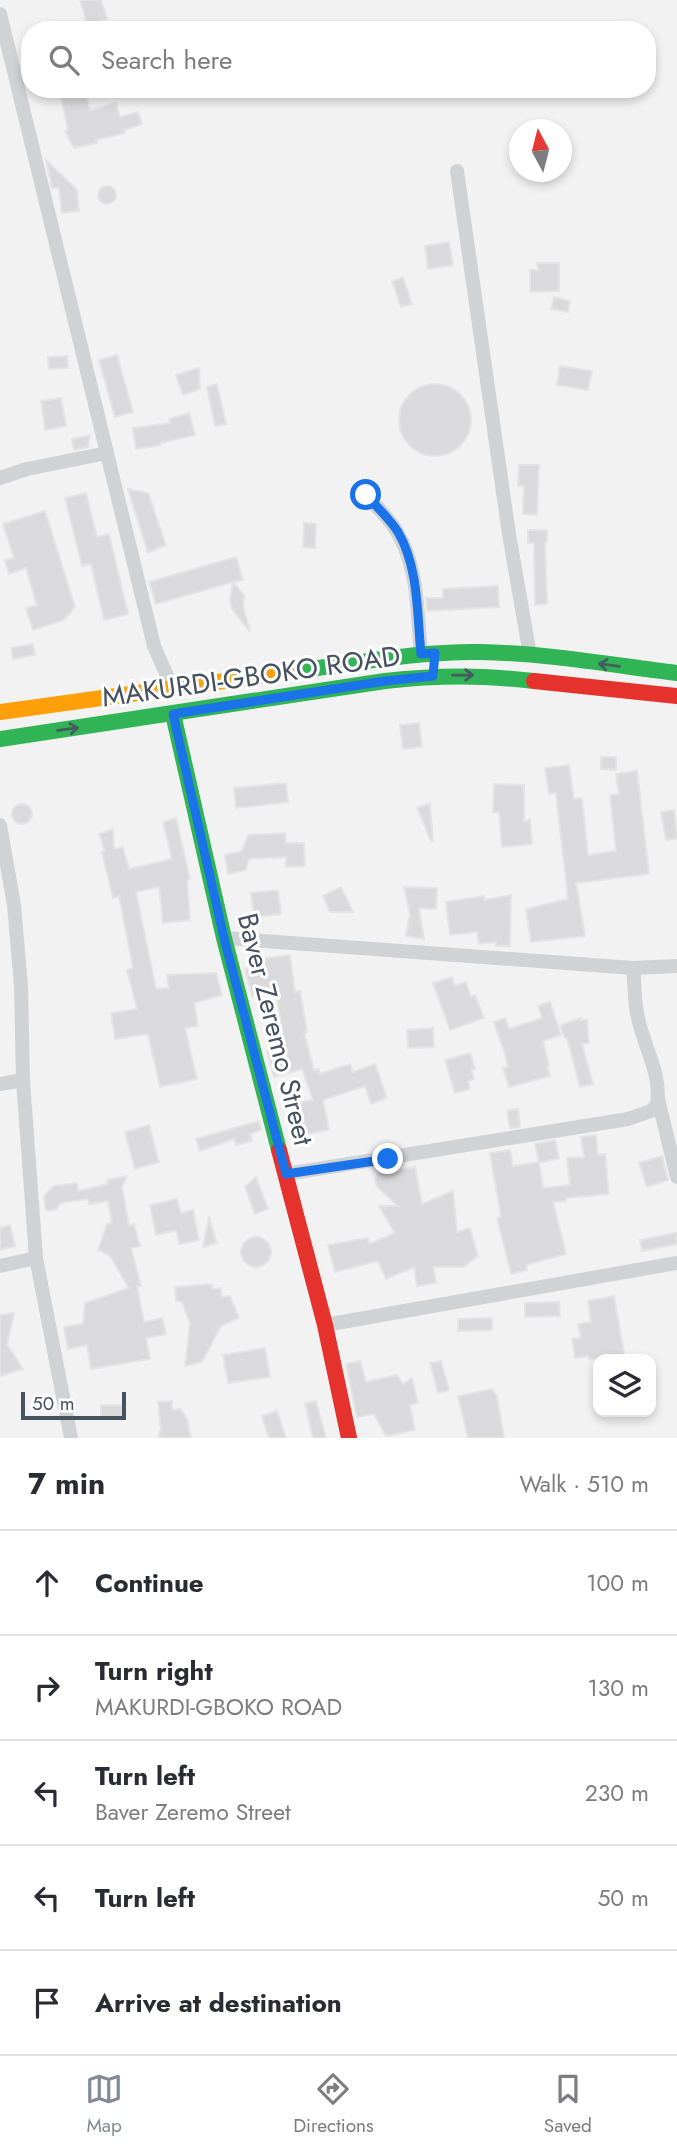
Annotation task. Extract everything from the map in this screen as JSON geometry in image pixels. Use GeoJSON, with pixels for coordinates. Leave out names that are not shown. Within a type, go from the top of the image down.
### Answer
{"type":"FeatureCollection","features":[{"type":"Feature","properties":{"kind":"main road"},"geometry":{"type":"LineString","coordinates":[[0,712],[428,654],[482,652],[530,655],[677,673]]}},
{"type":"Feature","properties":{"kind":"main road"},"geometry":{"type":"LineString","coordinates":[[428,654],[433,676]]}},
{"type":"Feature","properties":{"kind":"main road","name":"MAKURDI-GBOKO ROAD"},"geometry":{"type":"LineString","coordinates":[[0,739],[433,676],[492,676],[677,696]]}},
{"type":"Feature","properties":{"kind":"main road","name":"Baver Zeremo Street"},"geometry":{"type":"LineString","coordinates":[[173,714],[224,938],[325,1325],[349,1438]]}},
{"type":"Feature","properties":{"kind":"street"},"geometry":{"type":"LineString","coordinates":[[0,14],[155,646],[172,687]]}},
{"type":"Feature","properties":{"kind":"street"},"geometry":{"type":"LineString","coordinates":[[457,171],[509,534],[530,655]]}},
{"type":"Feature","properties":{"kind":"street"},"geometry":{"type":"LineString","coordinates":[[0,478],[27,469],[107,453]]}},
{"type":"Feature","properties":{"kind":"street"},"geometry":{"type":"LineString","coordinates":[[366,495],[391,523],[409,559],[428,654]]}},
{"type":"Feature","properties":{"kind":"street"},"geometry":{"type":"LineString","coordinates":[[0,825],[14,905],[21,986],[23,1080],[36,1258],[71,1438]]}},
{"type":"Feature","properties":{"kind":"street"},"geometry":{"type":"LineString","coordinates":[[224,938],[633,968],[677,966]]}},
{"type":"Feature","properties":{"kind":"street"},"geometry":{"type":"LineString","coordinates":[[633,968],[638,1018],[652,1058],[658,1099],[677,1177]]}},
{"type":"Feature","properties":{"kind":"street"},"geometry":{"type":"LineString","coordinates":[[0,1084],[23,1080]]}},
{"type":"Feature","properties":{"kind":"street"},"geometry":{"type":"LineString","coordinates":[[286,1174],[628,1119],[651,1111],[657,1105],[658,1099]]}},
{"type":"Feature","properties":{"kind":"street"},"geometry":{"type":"LineString","coordinates":[[0,1266],[36,1258]]}},
{"type":"Feature","properties":{"kind":"street"},"geometry":{"type":"LineString","coordinates":[[325,1325],[677,1263]]}},
{"type":"Feature","properties":{"kind":"building"},"geometry":{"type":"Polygon","coordinates":[[[80,0],[101,0],[107,19],[86,21],[80,0]]]}},
{"type":"Feature","properties":{"kind":"building"},"geometry":{"type":"Polygon","coordinates":[[[61,98],[87,98],[90,110],[116,103],[120,117],[138,112],[142,124],[124,130],[125,133],[96,140],[97,143],[74,148],[65,131],[68,130],[61,98]]]}},
{"type":"Feature","properties":{"kind":"building"},"geometry":{"type":"Polygon","coordinates":[[[46,160],[77,190],[79,211],[62,213],[59,188],[52,188],[46,160]]]}},
{"type":"Feature","properties":{"kind":"building"},"geometry":{"type":"Polygon","coordinates":[[[107,186],[113,189],[116,195],[113,201],[107,204],[101,201],[98,195],[101,189],[107,186]]]}},
{"type":"Feature","properties":{"kind":"building"},"geometry":{"type":"Polygon","coordinates":[[[449,242],[453,265],[428,269],[425,246],[449,242]]]}},
{"type":"Feature","properties":{"kind":"building"},"geometry":{"type":"Polygon","coordinates":[[[537,263],[559,263],[559,291],[530,292],[530,270],[538,270],[537,263]]]}},
{"type":"Feature","properties":{"kind":"building"},"geometry":{"type":"Polygon","coordinates":[[[403,277],[412,304],[401,307],[392,281],[403,277]]]}},
{"type":"Feature","properties":{"kind":"building"},"geometry":{"type":"Polygon","coordinates":[[[554,297],[570,301],[568,312],[551,309],[554,297]]]}},
{"type":"Feature","properties":{"kind":"building"},"geometry":{"type":"Polygon","coordinates":[[[117,355],[133,412],[115,417],[99,360],[117,355]]]}},
{"type":"Feature","properties":{"kind":"building"},"geometry":{"type":"Polygon","coordinates":[[[67,356],[68,368],[49,369],[48,357],[67,356]]]}},
{"type":"Feature","properties":{"kind":"building"},"geometry":{"type":"Polygon","coordinates":[[[560,366],[592,371],[588,390],[557,385],[560,366]]]}},
{"type":"Feature","properties":{"kind":"building"},"geometry":{"type":"Polygon","coordinates":[[[199,368],[200,389],[183,395],[176,375],[199,368]]]}},
{"type":"Feature","properties":{"kind":"building"},"geometry":{"type":"Polygon","coordinates":[[[217,384],[226,424],[215,426],[207,387],[217,384]]]}},
{"type":"Feature","properties":{"kind":"building"},"geometry":{"type":"Polygon","coordinates":[[[435,384],[455,390],[465,400],[471,420],[465,440],[455,450],[435,456],[415,450],[405,440],[399,420],[405,400],[415,390],[435,384]]]}},
{"type":"Feature","properties":{"kind":"building"},"geometry":{"type":"Polygon","coordinates":[[[61,398],[66,426],[45,430],[41,401],[61,398]]]}},
{"type":"Feature","properties":{"kind":"building"},"geometry":{"type":"Polygon","coordinates":[[[189,413],[195,435],[136,449],[133,428],[170,423],[169,419],[189,413]]]}},
{"type":"Feature","properties":{"kind":"building"},"geometry":{"type":"Polygon","coordinates":[[[90,435],[88,447],[74,450],[72,439],[90,435]]]}},
{"type":"Feature","properties":{"kind":"building"},"geometry":{"type":"Polygon","coordinates":[[[519,465],[539,465],[537,515],[523,514],[524,486],[518,486],[519,465]]]}},
{"type":"Feature","properties":{"kind":"building"},"geometry":{"type":"Polygon","coordinates":[[[128,489],[148,493],[166,545],[148,553],[128,489]]]}},
{"type":"Feature","properties":{"kind":"building"},"geometry":{"type":"Polygon","coordinates":[[[86,493],[97,537],[109,534],[128,614],[104,620],[91,564],[82,566],[65,498],[86,493]]]}},
{"type":"Feature","properties":{"kind":"building"},"geometry":{"type":"Polygon","coordinates":[[[45,511],[75,607],[64,620],[33,630],[26,608],[37,605],[26,568],[9,574],[5,560],[14,558],[3,524],[45,511]]]}},
{"type":"Feature","properties":{"kind":"building"},"geometry":{"type":"Polygon","coordinates":[[[304,523],[316,524],[315,548],[303,547],[304,523]]]}},
{"type":"Feature","properties":{"kind":"building"},"geometry":{"type":"Polygon","coordinates":[[[528,530],[547,530],[547,604],[535,605],[534,543],[528,543],[528,530]]]}},
{"type":"Feature","properties":{"kind":"building"},"geometry":{"type":"Polygon","coordinates":[[[236,557],[243,580],[156,604],[149,582],[236,557]]]}},
{"type":"Feature","properties":{"kind":"building"},"geometry":{"type":"Polygon","coordinates":[[[233,582],[244,595],[243,606],[250,632],[232,609],[230,599],[233,582]]]}},
{"type":"Feature","properties":{"kind":"building"},"geometry":{"type":"Polygon","coordinates":[[[498,586],[499,607],[427,611],[426,598],[443,598],[443,589],[498,586]]]}},
{"type":"Feature","properties":{"kind":"building"},"geometry":{"type":"Polygon","coordinates":[[[33,644],[35,655],[13,659],[11,648],[33,644]]]}},
{"type":"Feature","properties":{"kind":"building"},"geometry":{"type":"Polygon","coordinates":[[[419,723],[422,747],[403,749],[400,725],[419,723]]]}},
{"type":"Feature","properties":{"kind":"building"},"geometry":{"type":"Polygon","coordinates":[[[601,757],[616,757],[616,770],[601,769],[601,757]]]}},
{"type":"Feature","properties":{"kind":"building"},"geometry":{"type":"Polygon","coordinates":[[[569,765],[574,799],[582,798],[588,855],[616,851],[610,795],[619,794],[616,774],[637,771],[649,874],[576,883],[585,936],[531,942],[526,909],[568,899],[556,793],[549,794],[545,768],[569,765]]]}},
{"type":"Feature","properties":{"kind":"building"},"geometry":{"type":"Polygon","coordinates":[[[286,783],[288,802],[236,808],[234,788],[286,783]]]}},
{"type":"Feature","properties":{"kind":"building"},"geometry":{"type":"Polygon","coordinates":[[[494,784],[524,785],[524,821],[530,820],[532,844],[502,847],[499,812],[493,812],[494,784]]]}},
{"type":"Feature","properties":{"kind":"building"},"geometry":{"type":"Polygon","coordinates":[[[430,803],[433,841],[417,808],[430,803]]]}},
{"type":"Feature","properties":{"kind":"building"},"geometry":{"type":"Polygon","coordinates":[[[22,804],[29,807],[32,814],[29,821],[22,824],[15,821],[12,814],[15,807],[22,804]]]}},
{"type":"Feature","properties":{"kind":"building"},"geometry":{"type":"Polygon","coordinates":[[[674,810],[677,838],[666,840],[661,812],[674,810]]]}},
{"type":"Feature","properties":{"kind":"building"},"geometry":{"type":"Polygon","coordinates":[[[176,818],[190,879],[187,880],[190,920],[163,923],[159,887],[136,892],[156,989],[169,988],[167,975],[216,973],[222,995],[194,1003],[198,1026],[185,1028],[197,1079],[160,1087],[148,1034],[115,1039],[111,1013],[137,1009],[127,970],[133,968],[119,896],[113,898],[102,852],[105,851],[99,834],[113,829],[114,849],[123,847],[129,869],[172,859],[163,822],[176,818]]]}},
{"type":"Feature","properties":{"kind":"building"},"geometry":{"type":"Polygon","coordinates":[[[285,833],[286,843],[304,843],[305,866],[286,867],[286,857],[249,859],[246,870],[228,874],[225,855],[242,851],[248,835],[285,833]]]}},
{"type":"Feature","properties":{"kind":"building"},"geometry":{"type":"Polygon","coordinates":[[[341,887],[353,912],[330,912],[323,896],[341,887]]]}},
{"type":"Feature","properties":{"kind":"building"},"geometry":{"type":"Polygon","coordinates":[[[404,887],[437,888],[436,909],[419,908],[424,939],[406,936],[410,914],[404,887]]]}},
{"type":"Feature","properties":{"kind":"building"},"geometry":{"type":"Polygon","coordinates":[[[278,890],[281,914],[254,917],[251,893],[278,890]]]}},
{"type":"Feature","properties":{"kind":"building"},"geometry":{"type":"Polygon","coordinates":[[[511,895],[510,946],[496,946],[496,942],[479,944],[477,932],[450,935],[446,902],[511,895]]]}},
{"type":"Feature","properties":{"kind":"building"},"geometry":{"type":"Polygon","coordinates":[[[290,955],[295,992],[300,991],[307,1032],[304,1032],[314,1070],[319,1069],[319,1074],[350,1064],[353,1072],[375,1064],[387,1098],[371,1104],[365,1086],[323,1100],[329,1130],[306,1134],[300,1102],[313,1100],[302,1069],[274,1077],[267,1051],[285,1046],[275,989],[252,996],[245,969],[259,965],[258,959],[290,955]]]}},
{"type":"Feature","properties":{"kind":"building"},"geometry":{"type":"Polygon","coordinates":[[[452,977],[455,986],[466,982],[471,997],[475,995],[484,1018],[450,1030],[433,983],[452,977]]]}},
{"type":"Feature","properties":{"kind":"building"},"geometry":{"type":"Polygon","coordinates":[[[550,1002],[561,1035],[543,1041],[550,1076],[509,1087],[503,1068],[508,1067],[494,1022],[505,1018],[509,1029],[542,1018],[538,1006],[550,1002]]]}},
{"type":"Feature","properties":{"kind":"building"},"geometry":{"type":"Polygon","coordinates":[[[581,1018],[587,1020],[589,1043],[582,1044],[593,1084],[580,1087],[567,1038],[560,1025],[581,1018]]]}},
{"type":"Feature","properties":{"kind":"building"},"geometry":{"type":"Polygon","coordinates":[[[433,1028],[434,1047],[408,1048],[407,1030],[433,1028]]]}},
{"type":"Feature","properties":{"kind":"building"},"geometry":{"type":"Polygon","coordinates":[[[470,1053],[475,1069],[471,1070],[474,1079],[468,1081],[470,1089],[455,1093],[445,1060],[470,1053]]]}},
{"type":"Feature","properties":{"kind":"building"},"geometry":{"type":"Polygon","coordinates":[[[518,1109],[520,1127],[510,1128],[507,1111],[518,1109]]]}},
{"type":"Feature","properties":{"kind":"building"},"geometry":{"type":"Polygon","coordinates":[[[259,1121],[261,1130],[250,1134],[252,1141],[236,1145],[234,1139],[200,1151],[196,1139],[259,1121]]]}},
{"type":"Feature","properties":{"kind":"building"},"geometry":{"type":"Polygon","coordinates":[[[149,1125],[159,1162],[135,1169],[125,1132],[149,1125]]]}},
{"type":"Feature","properties":{"kind":"building"},"geometry":{"type":"Polygon","coordinates":[[[596,1135],[598,1155],[605,1154],[609,1194],[566,1198],[566,1201],[553,1202],[566,1254],[526,1265],[527,1270],[511,1274],[497,1218],[501,1217],[490,1153],[510,1150],[513,1166],[539,1162],[543,1188],[570,1185],[567,1158],[584,1157],[581,1137],[596,1135]]]}},
{"type":"Feature","properties":{"kind":"building"},"geometry":{"type":"Polygon","coordinates":[[[555,1140],[559,1158],[539,1163],[535,1144],[555,1140]]]}},
{"type":"Feature","properties":{"kind":"building"},"geometry":{"type":"Polygon","coordinates":[[[662,1156],[668,1180],[647,1187],[639,1163],[662,1156]]]}},
{"type":"Feature","properties":{"kind":"building"},"geometry":{"type":"Polygon","coordinates":[[[415,1167],[422,1204],[453,1191],[457,1232],[470,1228],[478,1256],[463,1267],[433,1267],[436,1283],[417,1286],[414,1267],[386,1279],[378,1261],[335,1272],[328,1245],[368,1238],[369,1244],[395,1233],[379,1206],[398,1206],[377,1187],[375,1179],[378,1173],[384,1169],[393,1171],[415,1167]]]}},
{"type":"Feature","properties":{"kind":"building"},"geometry":{"type":"Polygon","coordinates":[[[127,1176],[122,1187],[129,1226],[134,1224],[140,1246],[131,1248],[141,1286],[137,1286],[144,1322],[162,1318],[166,1334],[146,1338],[150,1359],[91,1369],[87,1345],[68,1349],[64,1327],[83,1324],[85,1303],[129,1288],[110,1256],[98,1250],[107,1224],[112,1223],[108,1201],[89,1204],[88,1199],[60,1203],[57,1209],[46,1211],[44,1196],[54,1186],[77,1183],[78,1191],[127,1176]]]}},
{"type":"Feature","properties":{"kind":"building"},"geometry":{"type":"Polygon","coordinates":[[[256,1177],[268,1209],[255,1214],[245,1187],[256,1177]]]}},
{"type":"Feature","properties":{"kind":"building"},"geometry":{"type":"Polygon","coordinates":[[[177,1199],[181,1213],[193,1210],[199,1240],[179,1244],[176,1230],[156,1235],[150,1205],[177,1199]]]}},
{"type":"Feature","properties":{"kind":"building"},"geometry":{"type":"Polygon","coordinates":[[[209,1217],[217,1243],[203,1247],[209,1217]]]}},
{"type":"Feature","properties":{"kind":"building"},"geometry":{"type":"Polygon","coordinates":[[[10,1225],[15,1246],[0,1250],[0,1228],[10,1225]]]}},
{"type":"Feature","properties":{"kind":"building"},"geometry":{"type":"Polygon","coordinates":[[[676,1233],[677,1244],[642,1251],[640,1240],[676,1233]]]}},
{"type":"Feature","properties":{"kind":"building"},"geometry":{"type":"Polygon","coordinates":[[[256,1237],[266,1242],[271,1252],[266,1262],[256,1267],[246,1262],[241,1252],[246,1242],[256,1237]]]}},
{"type":"Feature","properties":{"kind":"building"},"geometry":{"type":"Polygon","coordinates":[[[212,1284],[212,1289],[221,1288],[221,1297],[230,1296],[239,1318],[221,1326],[202,1362],[185,1366],[190,1324],[182,1302],[176,1301],[175,1287],[212,1284]]]}},
{"type":"Feature","properties":{"kind":"building"},"geometry":{"type":"Polygon","coordinates":[[[614,1296],[624,1354],[593,1354],[593,1359],[588,1356],[575,1358],[572,1339],[581,1338],[578,1324],[591,1322],[588,1301],[614,1296]]]}},
{"type":"Feature","properties":{"kind":"building"},"geometry":{"type":"Polygon","coordinates":[[[559,1302],[560,1316],[525,1317],[525,1303],[559,1302]]]}},
{"type":"Feature","properties":{"kind":"building"},"geometry":{"type":"Polygon","coordinates":[[[14,1313],[7,1344],[23,1369],[0,1376],[0,1315],[14,1313]]]}},
{"type":"Feature","properties":{"kind":"building"},"geometry":{"type":"Polygon","coordinates":[[[492,1318],[492,1330],[458,1331],[458,1319],[492,1318]]]}},
{"type":"Feature","properties":{"kind":"building"},"geometry":{"type":"Polygon","coordinates":[[[265,1348],[270,1377],[228,1383],[223,1355],[265,1348]]]}},
{"type":"Feature","properties":{"kind":"building"},"geometry":{"type":"Polygon","coordinates":[[[360,1361],[366,1382],[397,1375],[403,1384],[412,1378],[418,1403],[410,1405],[415,1430],[386,1436],[374,1414],[357,1417],[346,1364],[360,1361]]]}},
{"type":"Feature","properties":{"kind":"building"},"geometry":{"type":"Polygon","coordinates":[[[441,1361],[449,1390],[438,1393],[430,1363],[441,1361]]]}},
{"type":"Feature","properties":{"kind":"building"},"geometry":{"type":"Polygon","coordinates":[[[492,1389],[497,1396],[504,1438],[468,1438],[458,1396],[492,1389]]]}},
{"type":"Feature","properties":{"kind":"building"},"geometry":{"type":"Polygon","coordinates":[[[172,1401],[172,1410],[181,1409],[187,1419],[191,1438],[158,1438],[161,1429],[158,1402],[172,1401]]]}},
{"type":"Feature","properties":{"kind":"building"},"geometry":{"type":"Polygon","coordinates":[[[316,1401],[326,1438],[313,1438],[305,1403],[316,1401]]]}},
{"type":"Feature","properties":{"kind":"building"},"geometry":{"type":"Polygon","coordinates":[[[101,1405],[122,1405],[123,1418],[101,1419],[101,1405]]]}},
{"type":"Feature","properties":{"kind":"building"},"geometry":{"type":"Polygon","coordinates":[[[277,1411],[286,1438],[269,1438],[262,1416],[277,1411]]]}},
{"type":"Feature","properties":{"kind":"traffic: fast"},"geometry":{"type":"LineString","coordinates":[[289,672],[409,656],[480,652],[554,657],[677,673]]}},
{"type":"Feature","properties":{"kind":"traffic: fast"},"geometry":{"type":"LineString","coordinates":[[0,739],[385,681],[460,677],[534,681]]}},
{"type":"Feature","properties":{"kind":"traffic: fast"},"geometry":{"type":"LineString","coordinates":[[173,714],[224,938],[279,1150]]}},
{"type":"Feature","properties":{"kind":"traffic: slow"},"geometry":{"type":"LineString","coordinates":[[0,712],[289,672]]}},
{"type":"Feature","properties":{"kind":"traffic: jam"},"geometry":{"type":"LineString","coordinates":[[534,681],[677,696]]}},
{"type":"Feature","properties":{"kind":"traffic: jam"},"geometry":{"type":"LineString","coordinates":[[279,1150],[325,1325],[349,1438]]}},
{"type":"Feature","properties":{"kind":"route"},"geometry":{"type":"LineString","coordinates":[[366,495],[391,523],[405,547],[414,580],[421,654],[435,653],[433,676],[173,714],[224,938],[286,1174],[388,1159]]}}]}
